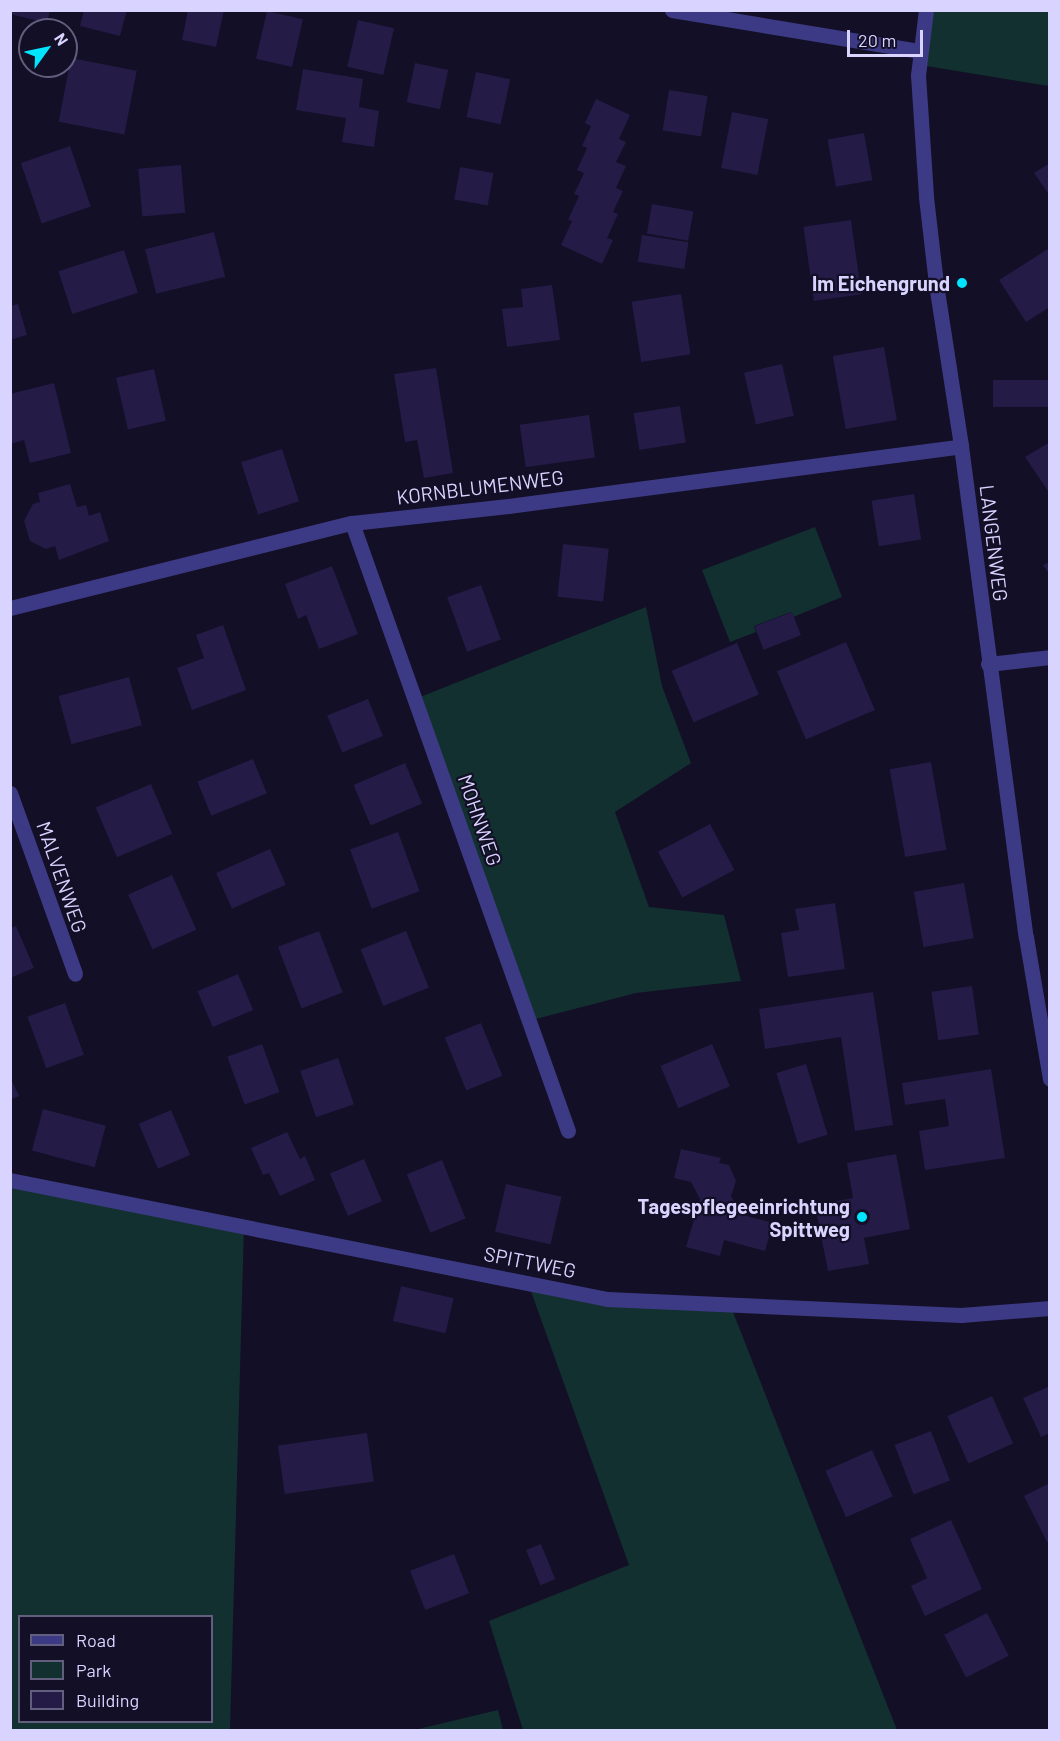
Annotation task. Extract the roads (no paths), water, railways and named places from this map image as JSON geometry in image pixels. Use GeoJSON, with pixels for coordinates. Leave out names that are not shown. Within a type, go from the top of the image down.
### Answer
{"type":"FeatureCollection","features":[{"type":"Feature","properties":{"kind":"street"},"geometry":{"type":"LineString","coordinates":[[672,10],[919,51]]}},
{"type":"Feature","properties":{"kind":"street","name":"LANGENWEG"},"geometry":{"type":"LineString","coordinates":[[926,10],[919,51],[918,75],[926,197],[936,284],[961,446],[988,664],[1026,937],[1050,1079]]}},
{"type":"Feature","properties":{"kind":"street","name":"KORNBLUMENWEG"},"geometry":{"type":"LineString","coordinates":[[10,608],[352,523],[508,506],[961,446]]}},
{"type":"Feature","properties":{"kind":"street","name":"MOHNWEG"},"geometry":{"type":"LineString","coordinates":[[352,523],[567,1131]]}},
{"type":"Feature","properties":{"kind":"street"},"geometry":{"type":"LineString","coordinates":[[988,664],[1050,657]]}},
{"type":"Feature","properties":{"kind":"street","name":"MALVENWEG"},"geometry":{"type":"LineString","coordinates":[[10,793],[75,974]]}},
{"type":"Feature","properties":{"kind":"street","name":"SPITTWEG"},"geometry":{"type":"LineString","coordinates":[[10,1180],[608,1299],[961,1315],[1050,1308]]}},
{"type":"Feature","properties":{"kind":"place","name":"Im Eichengrund"},"geometry":{"type":"Point","coordinates":[962,283]}},
{"type":"Feature","properties":{"kind":"place","name":"Tagespflegeeinrichtung Spittweg"},"geometry":{"type":"Point","coordinates":[862,1217]}}]}
